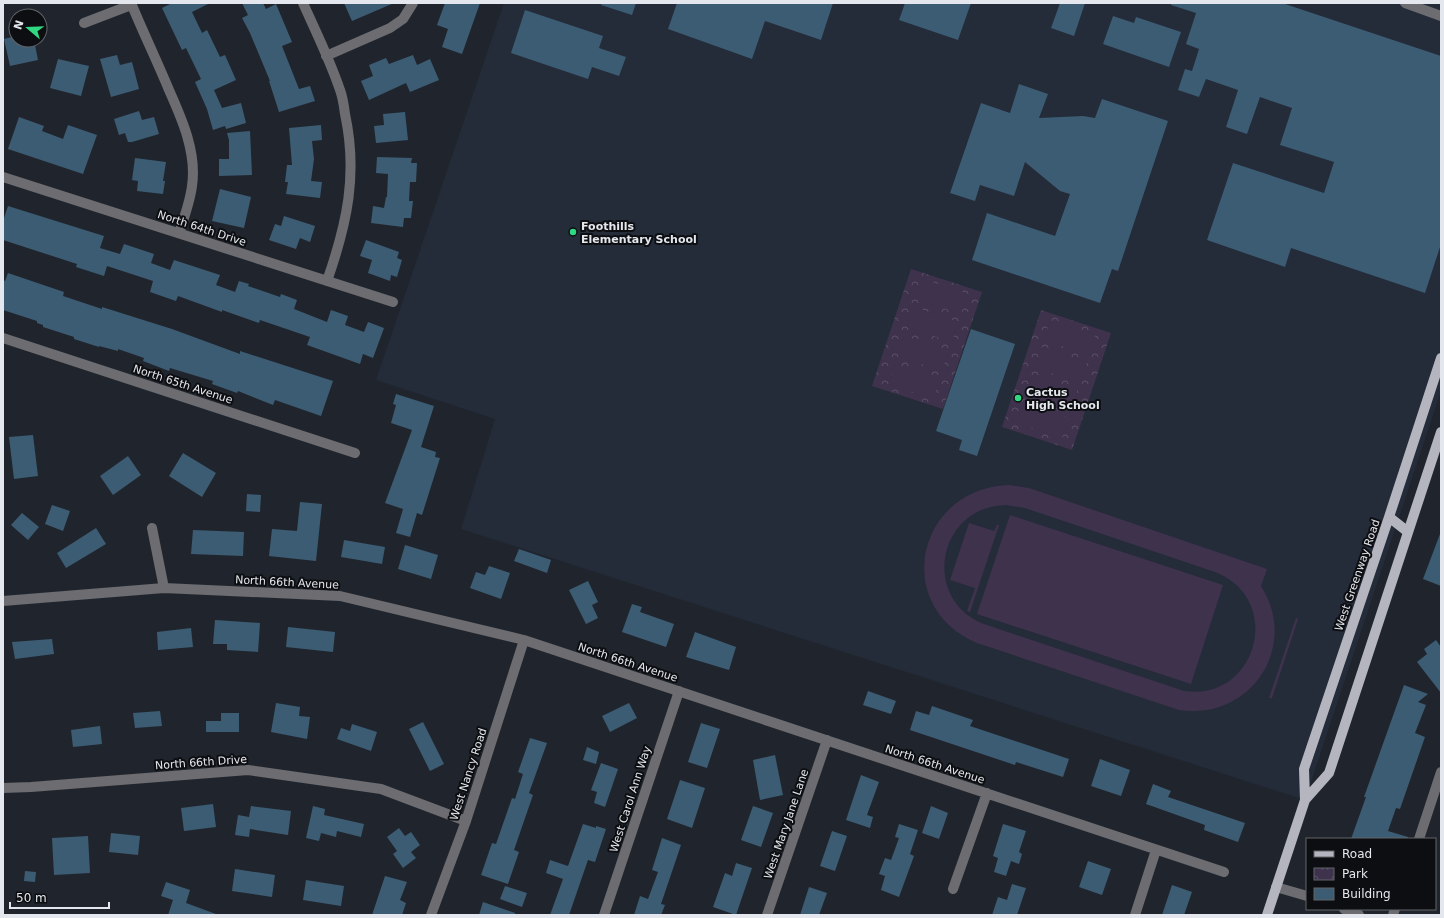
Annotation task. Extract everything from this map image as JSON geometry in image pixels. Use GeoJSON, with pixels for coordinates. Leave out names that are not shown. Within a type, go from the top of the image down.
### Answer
{"type":"FeatureCollection","features":[{"type":"Feature","properties":{"kind":"main road","name":"West Greenway Road"},"geometry":{"type":"LineString","coordinates":[[1267,915],[1305,800],[1304,769],[1441,358]]}},
{"type":"Feature","properties":{"kind":"main road","name":"West Greenway Road"},"geometry":{"type":"LineString","coordinates":[[1305,800],[1329,773],[1441,432]]}},
{"type":"Feature","properties":{"kind":"main road"},"geometry":{"type":"LineString","coordinates":[[1389,516],[1408,532]]}},
{"type":"Feature","properties":{"kind":"street"},"geometry":{"type":"LineString","coordinates":[[303,3],[340,91],[348,127],[351,187],[346,220],[327,281]]}},
{"type":"Feature","properties":{"kind":"street"},"geometry":{"type":"LineString","coordinates":[[326,56],[390,28],[403,19],[413,3]]}},
{"type":"Feature","properties":{"kind":"street"},"geometry":{"type":"LineString","coordinates":[[1405,3],[1441,16]]}},
{"type":"Feature","properties":{"kind":"street"},"geometry":{"type":"LineString","coordinates":[[84,23],[131,4],[179,114],[193,162],[193,185],[179,233]]}},
{"type":"Feature","properties":{"kind":"street","name":"North 64th Drive"},"geometry":{"type":"LineString","coordinates":[[3,177],[393,302]]}},
{"type":"Feature","properties":{"kind":"street","name":"North 65th Avenue"},"geometry":{"type":"LineString","coordinates":[[3,338],[355,453]]}},
{"type":"Feature","properties":{"kind":"street"},"geometry":{"type":"LineString","coordinates":[[152,528],[164,588]]}},
{"type":"Feature","properties":{"kind":"street","name":"North 66th Avenue"},"geometry":{"type":"LineString","coordinates":[[3,601],[164,588],[340,596],[524,640],[1224,872]]}},
{"type":"Feature","properties":{"kind":"street","name":"West Nancy Road"},"geometry":{"type":"LineString","coordinates":[[432,915],[466,822],[524,640]]}},
{"type":"Feature","properties":{"kind":"street","name":"West Carol Ann Way"},"geometry":{"type":"LineString","coordinates":[[604,915],[679,691]]}},
{"type":"Feature","properties":{"kind":"street","name":"West Mary Jane Lane"},"geometry":{"type":"LineString","coordinates":[[767,915],[827,740]]}},
{"type":"Feature","properties":{"kind":"street","name":"North 66th Drive"},"geometry":{"type":"LineString","coordinates":[[3,788],[248,770],[381,790],[466,822]]}},
{"type":"Feature","properties":{"kind":"street"},"geometry":{"type":"LineString","coordinates":[[1419,838],[1441,772]]}},
{"type":"Feature","properties":{"kind":"street"},"geometry":{"type":"LineString","coordinates":[[953,889],[987,793]]}},
{"type":"Feature","properties":{"kind":"street"},"geometry":{"type":"LineString","coordinates":[[1135,915],[1156,850]]}},
{"type":"Feature","properties":{"kind":"street"},"geometry":{"type":"LineString","coordinates":[[1276,887],[1306,896]]}},
{"type":"Feature","properties":{"kind":"street"},"geometry":{"type":"LineString","coordinates":[[1346,910],[1359,915]]}},
{"type":"Feature","properties":{"kind":"shaded area","name":"Cactus High School"},"geometry":{"type":"Polygon","coordinates":[[[504,3],[1441,4],[1441,391],[1305,800],[461,529],[495,419],[376,380],[504,3]]]}},
{"type":"Feature","properties":{"kind":"green space"},"geometry":{"type":"Polygon","coordinates":[[[911,269],[982,292],[943,409],[872,386],[911,269]]]}},
{"type":"Feature","properties":{"kind":"green space"},"geometry":{"type":"Polygon","coordinates":[[[923,279],[968,294],[961,314],[916,299],[923,279]]]}},
{"type":"Feature","properties":{"kind":"green space"},"geometry":{"type":"Polygon","coordinates":[[[914,307],[958,322],[952,342],[907,327],[914,307]]]}},
{"type":"Feature","properties":{"kind":"green space"},"geometry":{"type":"Polygon","coordinates":[[[1041,310],[1111,333],[1072,450],[1002,427],[1041,310]]]}},
{"type":"Feature","properties":{"kind":"green space"},"geometry":{"type":"Polygon","coordinates":[[[1050,320],[1095,335],[1089,355],[1044,340],[1050,320]]]}},
{"type":"Feature","properties":{"kind":"green space"},"geometry":{"type":"Polygon","coordinates":[[[904,336],[949,350],[942,371],[898,356],[904,336]]]}},
{"type":"Feature","properties":{"kind":"green space"},"geometry":{"type":"Polygon","coordinates":[[[1042,347],[1087,362],[1080,382],[1035,368],[1042,347]]]}},
{"type":"Feature","properties":{"kind":"green space"},"geometry":{"type":"Polygon","coordinates":[[[895,364],[940,378],[933,399],[889,384],[895,364]]]}},
{"type":"Feature","properties":{"kind":"green space"},"geometry":{"type":"Polygon","coordinates":[[[1032,376],[1077,390],[1071,411],[1026,396],[1032,376]]]}},
{"type":"Feature","properties":{"kind":"green space"},"geometry":{"type":"Polygon","coordinates":[[[1024,403],[1069,418],[1062,438],[1017,423],[1024,403]]]}},
{"type":"Feature","properties":{"kind":"green space"},"geometry":{"type":"Polygon","coordinates":[[[1009,485],[1029,488],[1267,569],[1261,586],[1272,609],[1275,633],[1271,655],[1261,675],[1246,692],[1227,704],[1205,710],[1179,710],[977,643],[950,626],[933,604],[925,578],[926,552],[935,527],[953,506],[977,491],[1009,485]],[[1006,505],[983,509],[965,520],[952,536],[946,556],[945,576],[951,595],[964,612],[984,624],[1184,691],[1209,690],[1229,681],[1244,665],[1253,646],[1255,624],[1250,604],[1237,585],[1215,572],[1025,508],[1006,505]]]}},
{"type":"Feature","properties":{"kind":"green space"},"geometry":{"type":"Polygon","coordinates":[[[1010,515],[1223,585],[1191,684],[977,614],[1010,515]]]}},
{"type":"Feature","properties":{"kind":"green space"},"geometry":{"type":"Polygon","coordinates":[[[969,523],[994,531],[997,525],[999,525],[970,612],[967,611],[975,588],[950,580],[969,523]]]}},
{"type":"Feature","properties":{"kind":"green space"},"geometry":{"type":"Polygon","coordinates":[[[1296,618],[1298,619],[1272,698],[1269,698],[1296,618]]]}},
{"type":"Feature","properties":{"kind":"building"},"geometry":{"type":"Polygon","coordinates":[[[172,3],[210,3],[192,12],[202,33],[207,30],[220,57],[225,55],[236,80],[214,90],[222,108],[241,103],[246,123],[226,129],[225,126],[213,130],[207,109],[195,82],[201,79],[186,48],[182,50],[162,8],[172,3]]]}},
{"type":"Feature","properties":{"kind":"building"},"geometry":{"type":"Polygon","coordinates":[[[242,3],[263,3],[266,9],[276,4],[292,42],[282,46],[299,89],[310,86],[315,101],[279,112],[270,81],[250,33],[242,18],[248,15],[242,3]]]}},
{"type":"Feature","properties":{"kind":"building"},"geometry":{"type":"Polygon","coordinates":[[[344,3],[394,3],[352,21],[344,3]]]}},
{"type":"Feature","properties":{"kind":"building"},"geometry":{"type":"Polygon","coordinates":[[[445,3],[480,3],[462,54],[442,47],[448,29],[437,25],[445,3]]]}},
{"type":"Feature","properties":{"kind":"building"},"geometry":{"type":"Polygon","coordinates":[[[602,3],[636,3],[632,15],[601,5],[602,3]]]}},
{"type":"Feature","properties":{"kind":"building"},"geometry":{"type":"Polygon","coordinates":[[[677,3],[833,3],[821,40],[765,21],[752,59],[668,29],[677,3]]]}},
{"type":"Feature","properties":{"kind":"building"},"geometry":{"type":"Polygon","coordinates":[[[905,3],[971,3],[958,40],[899,20],[905,3]]]}},
{"type":"Feature","properties":{"kind":"building"},"geometry":{"type":"Polygon","coordinates":[[[1060,3],[1085,3],[1074,36],[1051,28],[1060,3]]]}},
{"type":"Feature","properties":{"kind":"building"},"geometry":{"type":"Polygon","coordinates":[[[1171,3],[1282,3],[1441,56],[1441,244],[1425,293],[1291,248],[1285,267],[1207,240],[1233,163],[1324,193],[1334,162],[1280,145],[1292,108],[1260,97],[1247,134],[1226,127],[1238,90],[1206,79],[1199,97],[1178,90],[1185,69],[1192,71],[1199,49],[1186,44],[1196,13],[1171,5],[1171,3]]]}},
{"type":"Feature","properties":{"kind":"building"},"geometry":{"type":"Polygon","coordinates":[[[525,10],[603,36],[599,48],[626,57],[619,76],[592,67],[588,79],[511,53],[525,10]]]}},
{"type":"Feature","properties":{"kind":"building"},"geometry":{"type":"Polygon","coordinates":[[[1113,16],[1134,23],[1136,17],[1181,32],[1169,67],[1103,44],[1113,16]]]}},
{"type":"Feature","properties":{"kind":"building"},"geometry":{"type":"Polygon","coordinates":[[[8,38],[8,48],[36,48],[38,60],[10,66],[4,39],[8,38]]]}},
{"type":"Feature","properties":{"kind":"building"},"geometry":{"type":"Polygon","coordinates":[[[117,55],[120,65],[132,62],[139,89],[111,97],[100,59],[117,55]]]}},
{"type":"Feature","properties":{"kind":"building"},"geometry":{"type":"Polygon","coordinates":[[[413,55],[417,65],[430,59],[439,80],[410,92],[406,83],[369,100],[361,81],[373,76],[369,65],[386,58],[389,64],[413,55]]]}},
{"type":"Feature","properties":{"kind":"building"},"geometry":{"type":"Polygon","coordinates":[[[58,59],[89,66],[81,96],[50,88],[58,59]]]}},
{"type":"Feature","properties":{"kind":"building"},"geometry":{"type":"Polygon","coordinates":[[[1019,84],[1048,94],[1039,118],[1083,116],[1095,118],[1102,99],[1168,121],[1118,271],[1112,269],[1100,303],[972,260],[987,213],[1055,236],[1070,194],[1060,191],[1025,162],[1014,196],[980,185],[975,201],[950,193],[981,103],[1010,113],[1019,84]]]}},
{"type":"Feature","properties":{"kind":"building"},"geometry":{"type":"Polygon","coordinates":[[[139,111],[142,120],[154,117],[159,134],[128,142],[125,133],[119,135],[114,119],[139,111]]]}},
{"type":"Feature","properties":{"kind":"building"},"geometry":{"type":"Polygon","coordinates":[[[405,112],[408,140],[376,143],[374,126],[384,125],[383,114],[405,112]]]}},
{"type":"Feature","properties":{"kind":"building"},"geometry":{"type":"Polygon","coordinates":[[[19,117],[44,126],[42,131],[63,139],[68,125],[97,135],[83,174],[8,149],[19,117]]]}},
{"type":"Feature","properties":{"kind":"building"},"geometry":{"type":"Polygon","coordinates":[[[321,125],[322,140],[312,141],[314,159],[311,181],[322,182],[320,198],[286,194],[288,182],[285,182],[287,165],[292,165],[289,128],[321,125]]]}},
{"type":"Feature","properties":{"kind":"building"},"geometry":{"type":"Polygon","coordinates":[[[250,131],[252,175],[219,176],[219,159],[229,159],[229,140],[227,133],[250,131]]]}},
{"type":"Feature","properties":{"kind":"building"},"geometry":{"type":"Polygon","coordinates":[[[377,157],[412,158],[411,163],[417,163],[416,182],[410,182],[409,201],[413,201],[411,218],[404,218],[403,227],[371,223],[373,206],[384,208],[387,197],[388,174],[376,173],[377,157]]]}},
{"type":"Feature","properties":{"kind":"building"},"geometry":{"type":"Polygon","coordinates":[[[135,158],[166,162],[163,181],[165,181],[163,194],[137,191],[138,181],[132,180],[135,158]]]}},
{"type":"Feature","properties":{"kind":"building"},"geometry":{"type":"Polygon","coordinates":[[[220,189],[251,197],[244,228],[212,221],[220,189]]]}},
{"type":"Feature","properties":{"kind":"building"},"geometry":{"type":"Polygon","coordinates":[[[8,206],[104,236],[100,248],[120,254],[124,244],[154,254],[151,263],[170,270],[174,260],[220,275],[216,285],[235,292],[239,281],[249,284],[248,286],[280,297],[281,294],[297,300],[294,309],[327,322],[331,310],[348,316],[345,325],[364,332],[368,322],[384,328],[373,358],[363,354],[360,364],[307,345],[310,337],[260,320],[259,323],[222,310],[222,312],[178,296],[176,301],[150,292],[153,281],[107,266],[104,276],[76,267],[77,264],[3,240],[3,221],[8,206]]]}},
{"type":"Feature","properties":{"kind":"building"},"geometry":{"type":"Polygon","coordinates":[[[284,216],[315,226],[310,242],[300,238],[296,249],[269,240],[275,224],[281,226],[284,216]]]}},
{"type":"Feature","properties":{"kind":"building"},"geometry":{"type":"Polygon","coordinates":[[[366,240],[399,252],[397,258],[402,260],[397,277],[391,275],[390,281],[368,273],[372,260],[360,256],[366,240]]]}},
{"type":"Feature","properties":{"kind":"building"},"geometry":{"type":"Polygon","coordinates":[[[8,273],[64,292],[63,296],[102,309],[102,307],[172,329],[240,354],[240,351],[333,381],[321,416],[275,400],[273,405],[238,391],[237,393],[212,384],[213,381],[170,368],[169,371],[143,361],[144,358],[118,349],[118,351],[99,347],[74,339],[74,337],[43,327],[43,325],[37,323],[37,321],[3,310],[3,280],[5,281],[8,273]]]}},
{"type":"Feature","properties":{"kind":"building"},"geometry":{"type":"Polygon","coordinates":[[[971,329],[1015,344],[977,456],[959,450],[962,440],[936,431],[971,329]]]}},
{"type":"Feature","properties":{"kind":"building"},"geometry":{"type":"Polygon","coordinates":[[[396,394],[434,406],[421,447],[436,452],[435,457],[440,458],[422,515],[417,513],[410,537],[396,533],[403,509],[385,503],[412,430],[391,423],[396,405],[393,404],[396,394]]]}},
{"type":"Feature","properties":{"kind":"building"},"geometry":{"type":"Polygon","coordinates":[[[33,435],[38,476],[14,479],[9,437],[33,435]]]}},
{"type":"Feature","properties":{"kind":"building"},"geometry":{"type":"Polygon","coordinates":[[[183,453],[216,473],[202,497],[169,476],[183,453]]]}},
{"type":"Feature","properties":{"kind":"building"},"geometry":{"type":"Polygon","coordinates":[[[128,456],[141,475],[113,495],[100,476],[128,456]]]}},
{"type":"Feature","properties":{"kind":"building"},"geometry":{"type":"Polygon","coordinates":[[[247,494],[261,495],[260,512],[246,511],[247,494]]]}},
{"type":"Feature","properties":{"kind":"building"},"geometry":{"type":"Polygon","coordinates":[[[300,502],[322,504],[316,561],[269,556],[272,529],[297,531],[300,502]]]}},
{"type":"Feature","properties":{"kind":"building"},"geometry":{"type":"Polygon","coordinates":[[[52,505],[70,511],[63,531],[45,524],[52,505]]]}},
{"type":"Feature","properties":{"kind":"building"},"geometry":{"type":"Polygon","coordinates":[[[22,513],[39,527],[28,540],[11,525],[22,513]]]}},
{"type":"Feature","properties":{"kind":"building"},"geometry":{"type":"Polygon","coordinates":[[[96,528],[106,544],[66,568],[57,553],[96,528]]]}},
{"type":"Feature","properties":{"kind":"building"},"geometry":{"type":"Polygon","coordinates":[[[193,530],[244,532],[243,556],[191,554],[193,530]]]}},
{"type":"Feature","properties":{"kind":"building"},"geometry":{"type":"Polygon","coordinates":[[[1441,534],[1441,586],[1423,579],[1441,534]]]}},
{"type":"Feature","properties":{"kind":"building"},"geometry":{"type":"Polygon","coordinates":[[[344,540],[385,547],[382,564],[341,557],[344,540]]]}},
{"type":"Feature","properties":{"kind":"building"},"geometry":{"type":"Polygon","coordinates":[[[405,545],[438,555],[431,579],[398,569],[405,545]]]}},
{"type":"Feature","properties":{"kind":"building"},"geometry":{"type":"Polygon","coordinates":[[[519,549],[551,560],[547,573],[514,561],[519,549]]]}},
{"type":"Feature","properties":{"kind":"building"},"geometry":{"type":"Polygon","coordinates":[[[489,566],[510,573],[501,599],[470,588],[476,572],[485,575],[489,566]]]}},
{"type":"Feature","properties":{"kind":"building"},"geometry":{"type":"Polygon","coordinates":[[[588,581],[598,602],[592,605],[598,618],[586,624],[569,590],[588,581]]]}},
{"type":"Feature","properties":{"kind":"building"},"geometry":{"type":"Polygon","coordinates":[[[632,604],[642,607],[640,612],[674,624],[666,647],[622,632],[632,604]]]}},
{"type":"Feature","properties":{"kind":"building"},"geometry":{"type":"Polygon","coordinates":[[[215,620],[260,623],[258,652],[227,650],[227,644],[213,644],[215,620]]]}},
{"type":"Feature","properties":{"kind":"building"},"geometry":{"type":"Polygon","coordinates":[[[288,627],[335,632],[333,652],[286,647],[288,627]]]}},
{"type":"Feature","properties":{"kind":"building"},"geometry":{"type":"Polygon","coordinates":[[[191,628],[193,647],[158,650],[157,632],[191,628]]]}},
{"type":"Feature","properties":{"kind":"building"},"geometry":{"type":"Polygon","coordinates":[[[695,632],[736,647],[729,670],[686,657],[695,632]]]}},
{"type":"Feature","properties":{"kind":"building"},"geometry":{"type":"Polygon","coordinates":[[[52,639],[54,654],[15,659],[12,642],[52,639]]]}},
{"type":"Feature","properties":{"kind":"building"},"geometry":{"type":"Polygon","coordinates":[[[1436,640],[1441,647],[1441,693],[1417,662],[1427,654],[1424,649],[1436,640]]]}},
{"type":"Feature","properties":{"kind":"building"},"geometry":{"type":"Polygon","coordinates":[[[1404,685],[1428,694],[1418,702],[1426,705],[1415,733],[1425,737],[1400,809],[1396,808],[1388,831],[1408,838],[1351,838],[1366,797],[1364,797],[1404,685]]]}},
{"type":"Feature","properties":{"kind":"building"},"geometry":{"type":"Polygon","coordinates":[[[868,691],[896,701],[891,714],[863,705],[868,691]]]}},
{"type":"Feature","properties":{"kind":"building"},"geometry":{"type":"Polygon","coordinates":[[[276,703],[300,707],[299,716],[310,717],[307,739],[271,732],[276,703]]]}},
{"type":"Feature","properties":{"kind":"building"},"geometry":{"type":"Polygon","coordinates":[[[629,703],[637,718],[610,732],[602,716],[629,703]]]}},
{"type":"Feature","properties":{"kind":"building"},"geometry":{"type":"Polygon","coordinates":[[[932,706],[973,720],[970,726],[1069,759],[1063,777],[1016,762],[1015,765],[910,730],[916,711],[929,715],[932,706]]]}},
{"type":"Feature","properties":{"kind":"building"},"geometry":{"type":"Polygon","coordinates":[[[160,711],[162,726],[135,728],[133,713],[160,711]]]}},
{"type":"Feature","properties":{"kind":"building"},"geometry":{"type":"Polygon","coordinates":[[[221,713],[239,713],[239,732],[206,732],[206,721],[221,721],[221,713]]]}},
{"type":"Feature","properties":{"kind":"building"},"geometry":{"type":"Polygon","coordinates":[[[423,722],[444,764],[430,771],[409,729],[423,722]]]}},
{"type":"Feature","properties":{"kind":"building"},"geometry":{"type":"Polygon","coordinates":[[[701,723],[720,729],[707,768],[688,762],[701,723]]]}},
{"type":"Feature","properties":{"kind":"building"},"geometry":{"type":"Polygon","coordinates":[[[352,724],[377,732],[371,751],[337,739],[341,728],[350,731],[352,724]]]}},
{"type":"Feature","properties":{"kind":"building"},"geometry":{"type":"Polygon","coordinates":[[[100,726],[102,744],[73,747],[71,730],[100,726]]]}},
{"type":"Feature","properties":{"kind":"building"},"geometry":{"type":"Polygon","coordinates":[[[530,738],[547,743],[529,793],[533,795],[514,850],[519,852],[508,884],[481,875],[492,843],[496,844],[512,798],[515,799],[523,774],[518,772],[530,738]]]}},
{"type":"Feature","properties":{"kind":"building"},"geometry":{"type":"Polygon","coordinates":[[[587,747],[599,752],[596,764],[583,760],[587,747]]]}},
{"type":"Feature","properties":{"kind":"building"},"geometry":{"type":"Polygon","coordinates":[[[775,755],[783,795],[760,800],[753,760],[775,755]]]}},
{"type":"Feature","properties":{"kind":"building"},"geometry":{"type":"Polygon","coordinates":[[[1100,759],[1130,770],[1121,796],[1091,786],[1100,759]]]}},
{"type":"Feature","properties":{"kind":"building"},"geometry":{"type":"Polygon","coordinates":[[[601,763],[618,769],[605,807],[594,803],[597,792],[591,790],[601,763]]]}},
{"type":"Feature","properties":{"kind":"building"},"geometry":{"type":"Polygon","coordinates":[[[861,775],[879,782],[867,815],[873,817],[870,828],[846,820],[861,775]]]}},
{"type":"Feature","properties":{"kind":"building"},"geometry":{"type":"Polygon","coordinates":[[[680,780],[705,788],[692,828],[667,819],[680,780]]]}},
{"type":"Feature","properties":{"kind":"building"},"geometry":{"type":"Polygon","coordinates":[[[1153,784],[1171,791],[1168,797],[1245,823],[1238,842],[1204,830],[1205,825],[1146,804],[1153,784]]]}},
{"type":"Feature","properties":{"kind":"building"},"geometry":{"type":"Polygon","coordinates":[[[213,804],[216,827],[184,831],[181,808],[213,804]]]}},
{"type":"Feature","properties":{"kind":"building"},"geometry":{"type":"Polygon","coordinates":[[[251,806],[291,811],[288,835],[250,829],[249,837],[235,835],[238,815],[249,817],[251,806]]]}},
{"type":"Feature","properties":{"kind":"building"},"geometry":{"type":"Polygon","coordinates":[[[313,806],[325,809],[324,815],[364,824],[361,837],[337,831],[336,837],[321,833],[319,841],[306,838],[313,806]]]}},
{"type":"Feature","properties":{"kind":"building"},"geometry":{"type":"Polygon","coordinates":[[[753,806],[773,813],[761,847],[741,840],[753,806]]]}},
{"type":"Feature","properties":{"kind":"building"},"geometry":{"type":"Polygon","coordinates":[[[931,806],[948,813],[939,839],[922,833],[931,806]]]}},
{"type":"Feature","properties":{"kind":"building"},"geometry":{"type":"Polygon","coordinates":[[[583,824],[606,829],[595,862],[588,860],[569,915],[550,915],[563,879],[546,873],[550,860],[568,866],[583,824]]]}},
{"type":"Feature","properties":{"kind":"building"},"geometry":{"type":"Polygon","coordinates":[[[899,824],[918,830],[910,854],[914,856],[899,897],[881,890],[885,876],[879,874],[885,858],[891,860],[899,838],[895,837],[899,824]]]}},
{"type":"Feature","properties":{"kind":"building"},"geometry":{"type":"Polygon","coordinates":[[[1003,824],[1026,831],[1019,852],[1022,854],[1019,864],[1011,861],[1006,876],[994,872],[998,858],[993,856],[1003,824]]]}},
{"type":"Feature","properties":{"kind":"building"},"geometry":{"type":"Polygon","coordinates":[[[399,828],[405,836],[411,832],[420,845],[411,852],[416,858],[403,868],[393,854],[397,851],[387,837],[399,828]]]}},
{"type":"Feature","properties":{"kind":"building"},"geometry":{"type":"Polygon","coordinates":[[[832,831],[847,836],[835,871],[820,866],[832,831]]]}},
{"type":"Feature","properties":{"kind":"building"},"geometry":{"type":"Polygon","coordinates":[[[111,833],[140,836],[138,855],[109,852],[111,833]]]}},
{"type":"Feature","properties":{"kind":"building"},"geometry":{"type":"Polygon","coordinates":[[[88,836],[90,873],[54,875],[52,838],[88,836]]]}},
{"type":"Feature","properties":{"kind":"building"},"geometry":{"type":"Polygon","coordinates":[[[662,838],[681,845],[661,904],[665,905],[661,915],[634,915],[640,896],[648,899],[658,872],[652,870],[662,838]]]}},
{"type":"Feature","properties":{"kind":"building"},"geometry":{"type":"Polygon","coordinates":[[[1088,861],[1111,869],[1102,895],[1079,887],[1088,861]]]}},
{"type":"Feature","properties":{"kind":"building"},"geometry":{"type":"Polygon","coordinates":[[[736,863],[752,868],[736,915],[713,907],[725,873],[732,876],[736,863]]]}},
{"type":"Feature","properties":{"kind":"building"},"geometry":{"type":"Polygon","coordinates":[[[235,869],[275,875],[272,897],[232,891],[235,869]]]}},
{"type":"Feature","properties":{"kind":"building"},"geometry":{"type":"Polygon","coordinates":[[[25,871],[36,872],[35,882],[24,881],[25,871]]]}},
{"type":"Feature","properties":{"kind":"building"},"geometry":{"type":"Polygon","coordinates":[[[385,876],[407,882],[400,900],[406,903],[402,915],[372,915],[385,876]]]}},
{"type":"Feature","properties":{"kind":"building"},"geometry":{"type":"Polygon","coordinates":[[[306,880],[344,886],[341,906],[303,900],[306,880]]]}},
{"type":"Feature","properties":{"kind":"building"},"geometry":{"type":"Polygon","coordinates":[[[166,882],[190,890],[186,903],[216,915],[168,915],[173,900],[161,896],[166,882]]]}},
{"type":"Feature","properties":{"kind":"building"},"geometry":{"type":"Polygon","coordinates":[[[1012,884],[1026,888],[1017,915],[992,915],[998,897],[1007,900],[1012,884]]]}},
{"type":"Feature","properties":{"kind":"building"},"geometry":{"type":"Polygon","coordinates":[[[1172,885],[1192,892],[1184,915],[1162,915],[1172,885]]]}},
{"type":"Feature","properties":{"kind":"building"},"geometry":{"type":"Polygon","coordinates":[[[505,886],[527,893],[522,907],[500,899],[505,886]]]}},
{"type":"Feature","properties":{"kind":"building"},"geometry":{"type":"Polygon","coordinates":[[[809,887],[827,893],[819,915],[800,915],[809,887]]]}},
{"type":"Feature","properties":{"kind":"building"},"geometry":{"type":"Polygon","coordinates":[[[483,902],[515,913],[515,915],[479,915],[483,902]]]}},
{"type":"Feature","properties":{"kind":"place","name":"Foothills Elementary School"},"geometry":{"type":"Point","coordinates":[573,232]}},
{"type":"Feature","properties":{"kind":"place","name":"Cactus High School"},"geometry":{"type":"Point","coordinates":[1018,398]}}]}
